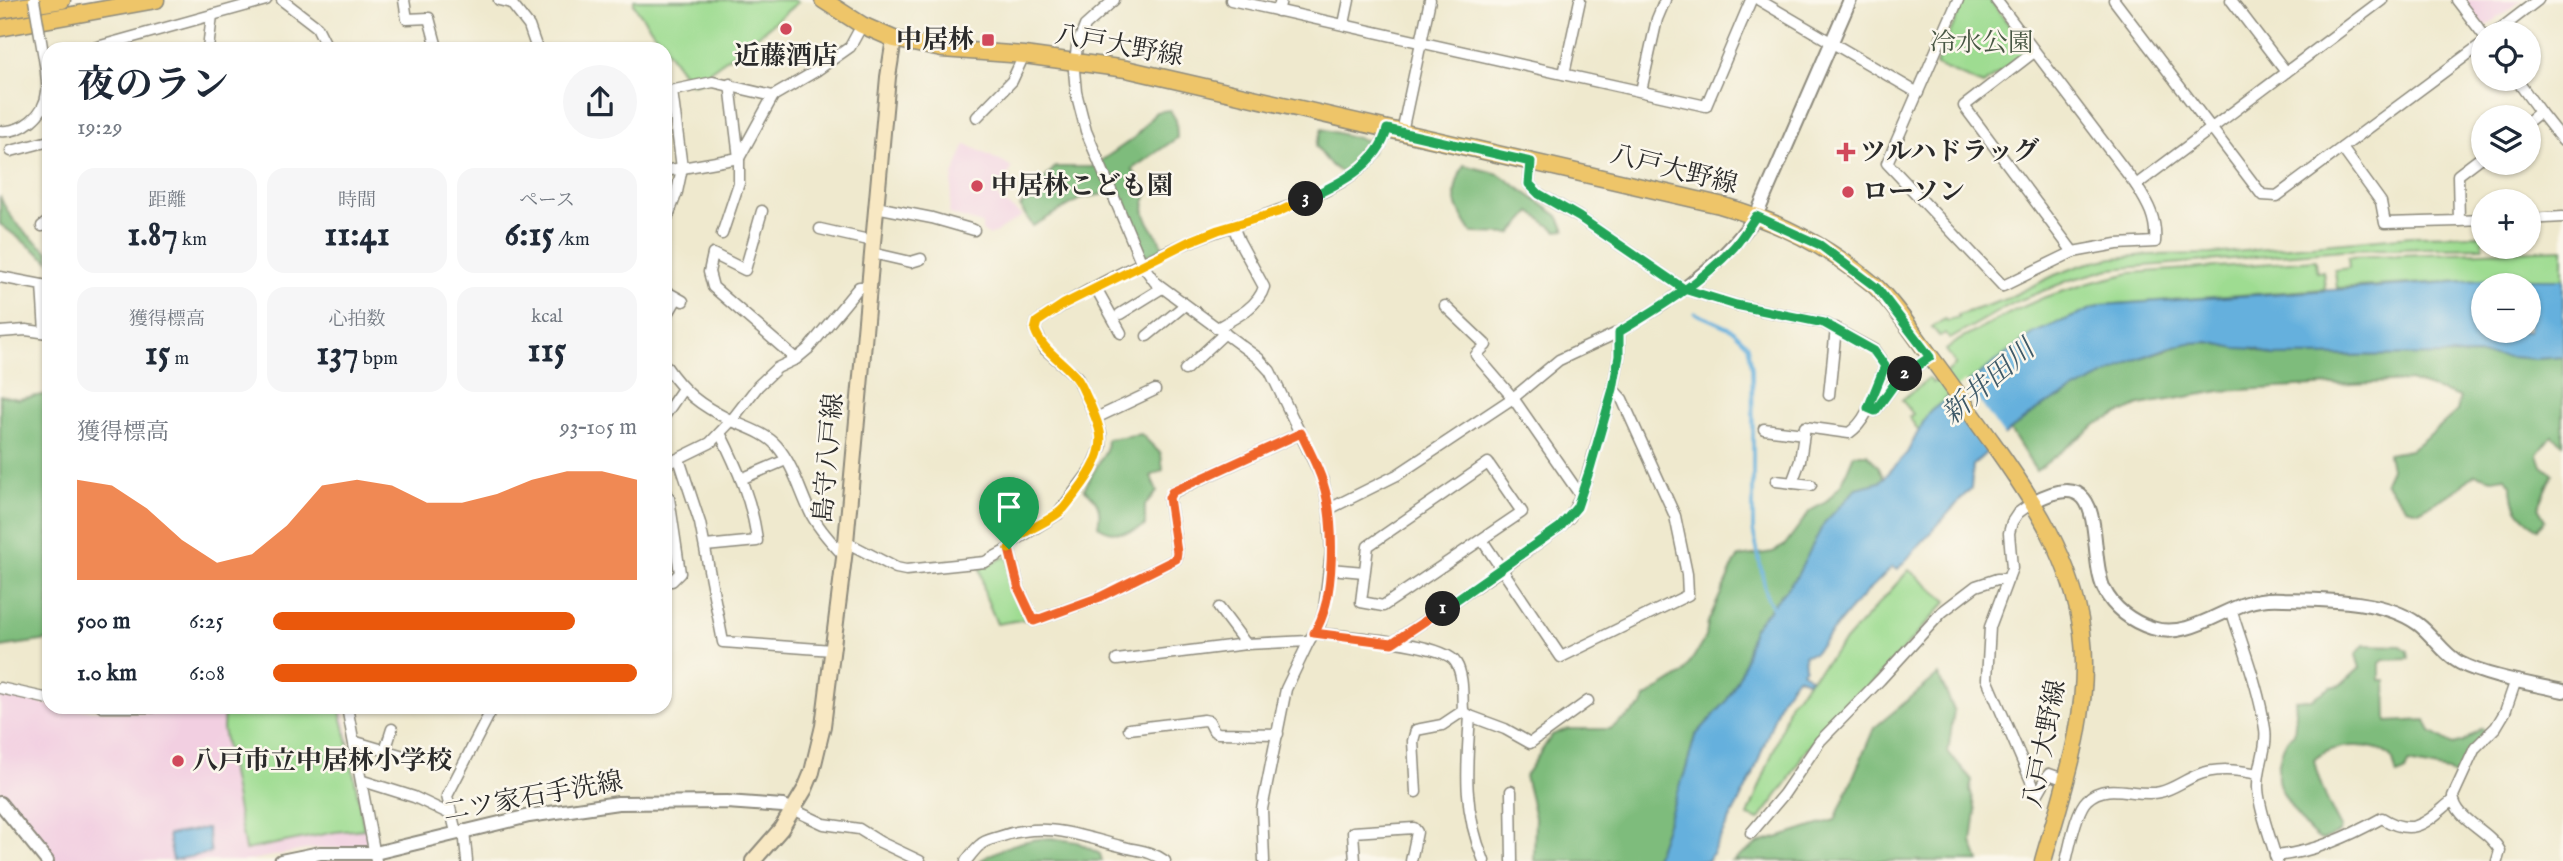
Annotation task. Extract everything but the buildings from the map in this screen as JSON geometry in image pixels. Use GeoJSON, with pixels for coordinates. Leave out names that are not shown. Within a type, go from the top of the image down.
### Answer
{"type":"FeatureCollection","features":[{"type":"Feature","properties":{"kind":"main road"},"geometry":{"type":"LineString","coordinates":[[0,10],[62,0]]}},
{"type":"Feature","properties":{"kind":"main road"},"geometry":{"type":"LineString","coordinates":[[0,28],[156,0]]}},
{"type":"Feature","properties":{"kind":"main road","name":"八戸大野線"},"geometry":{"type":"LineString","coordinates":[[823,0],[862,25],[894,38],[942,50],[1024,55],[1126,69],[1720,205],[1756,216],[1820,245],[1877,288],[1941,370],[2033,502],[2052,534],[2066,566],[2076,599],[2082,634],[2082,709],[2066,780],[2043,861]]}},
{"type":"Feature","properties":{"kind":"main road","name":"島守八戸線"},"geometry":{"type":"LineString","coordinates":[[753,861],[794,810],[812,772],[818,750],[845,549],[888,77],[894,38]]}},
{"type":"Feature","properties":{"kind":"street"},"geometry":{"type":"LineString","coordinates":[[34,0],[42,47]]}},
{"type":"Feature","properties":{"kind":"street"},"geometry":{"type":"LineString","coordinates":[[115,42],[266,0]]}},
{"type":"Feature","properties":{"kind":"street"},"geometry":{"type":"LineString","coordinates":[[282,0],[317,27],[324,42]]}},
{"type":"Feature","properties":{"kind":"street"},"geometry":{"type":"LineString","coordinates":[[404,0],[407,19],[429,18],[435,42]]}},
{"type":"Feature","properties":{"kind":"street"},"geometry":{"type":"LineString","coordinates":[[499,0],[511,3],[528,26],[534,42]]}},
{"type":"Feature","properties":{"kind":"street"},"geometry":{"type":"LineString","coordinates":[[1114,0],[1085,26],[1077,46],[1076,92],[1086,131],[1142,264],[1155,282],[1258,358],[1270,371],[1323,481],[1329,509],[1330,569],[1324,610],[1320,624],[1286,689],[1262,809],[1264,861]]}},
{"type":"Feature","properties":{"kind":"street"},"geometry":{"type":"LineString","coordinates":[[1231,0],[1280,5],[1422,43],[1706,106],[1751,0]]}},
{"type":"Feature","properties":{"kind":"street"},"geometry":{"type":"LineString","coordinates":[[1344,24],[1349,0]]}},
{"type":"Feature","properties":{"kind":"street"},"geometry":{"type":"LineString","coordinates":[[672,375],[682,390],[712,411],[757,432],[776,445],[824,534],[845,549],[906,570],[985,562],[1009,549],[1019,538],[1058,514],[1093,467],[1101,447],[1101,434],[1096,418],[1077,377],[1045,349],[1035,330],[1037,322],[1064,304],[1188,242],[1278,212],[1338,184],[1381,148],[1395,130],[1422,43],[1430,0]]}},
{"type":"Feature","properties":{"kind":"street"},"geometry":{"type":"LineString","coordinates":[[1563,74],[1580,0]]}},
{"type":"Feature","properties":{"kind":"street"},"geometry":{"type":"LineString","coordinates":[[1640,91],[1657,19],[1665,0]]}},
{"type":"Feature","properties":{"kind":"street"},"geometry":{"type":"LineString","coordinates":[[1759,0],[1918,93]]}},
{"type":"Feature","properties":{"kind":"street"},"geometry":{"type":"LineString","coordinates":[[1329,509],[1397,475],[1513,398],[1559,360],[1619,332],[1665,304],[1735,246],[1756,216],[1850,0]]}},
{"type":"Feature","properties":{"kind":"street"},"geometry":{"type":"LineString","coordinates":[[1958,0],[1886,163],[2003,286],[2073,252],[2117,244],[2155,242],[2156,228],[2150,207],[2136,185],[1996,0]]}},
{"type":"Feature","properties":{"kind":"street"},"geometry":{"type":"LineString","coordinates":[[2114,0],[2262,195],[2277,196],[2471,52]]}},
{"type":"Feature","properties":{"kind":"street"},"geometry":{"type":"LineString","coordinates":[[2136,185],[2382,0]]}},
{"type":"Feature","properties":{"kind":"street"},"geometry":{"type":"LineString","coordinates":[[2457,0],[2473,21]]}},
{"type":"Feature","properties":{"kind":"street"},"geometry":{"type":"LineString","coordinates":[[2511,21],[2538,0]]}},
{"type":"Feature","properties":{"kind":"street"},"geometry":{"type":"LineString","coordinates":[[2235,1],[2286,72]]}},
{"type":"Feature","properties":{"kind":"street"},"geometry":{"type":"LineString","coordinates":[[209,42],[212,15]]}},
{"type":"Feature","properties":{"kind":"street"},"geometry":{"type":"LineString","coordinates":[[738,158],[773,96],[850,47],[862,25]]}},
{"type":"Feature","properties":{"kind":"street"},"geometry":{"type":"LineString","coordinates":[[2034,52],[1964,106],[2073,252]]}},
{"type":"Feature","properties":{"kind":"street"},"geometry":{"type":"LineString","coordinates":[[977,117],[1012,81],[1024,55]]}},
{"type":"Feature","properties":{"kind":"street"},"geometry":{"type":"LineString","coordinates":[[672,90],[713,82],[773,96]]}},
{"type":"Feature","properties":{"kind":"street"},"geometry":{"type":"LineString","coordinates":[[722,234],[739,183],[730,84]]}},
{"type":"Feature","properties":{"kind":"street"},"geometry":{"type":"LineString","coordinates":[[0,131],[26,125],[42,107]]}},
{"type":"Feature","properties":{"kind":"street"},"geometry":{"type":"LineString","coordinates":[[672,109],[682,168],[672,206]]}},
{"type":"Feature","properties":{"kind":"street"},"geometry":{"type":"LineString","coordinates":[[2541,113],[2563,141]]}},
{"type":"Feature","properties":{"kind":"street"},"geometry":{"type":"LineString","coordinates":[[11,151],[42,143]]}},
{"type":"Feature","properties":{"kind":"street"},"geometry":{"type":"LineString","coordinates":[[2342,148],[2381,202],[2385,223],[2471,220]]}},
{"type":"Feature","properties":{"kind":"street"},"geometry":{"type":"LineString","coordinates":[[672,170],[738,158]]}},
{"type":"Feature","properties":{"kind":"street"},"geometry":{"type":"LineString","coordinates":[[1531,162],[1529,184],[1539,194],[1579,217],[1684,289],[1736,305],[1809,318],[1836,328],[1874,351],[1885,366],[1868,408],[1856,428],[1849,433],[1804,427],[1800,461],[1792,483]]}},
{"type":"Feature","properties":{"kind":"street"},"geometry":{"type":"LineString","coordinates":[[2459,221],[2458,175],[2471,165]]}},
{"type":"Feature","properties":{"kind":"street"},"geometry":{"type":"LineString","coordinates":[[876,207],[974,230]]}},
{"type":"Feature","properties":{"kind":"street"},"geometry":{"type":"LineString","coordinates":[[762,211],[745,270],[713,254],[709,272],[713,287],[796,359]]}},
{"type":"Feature","properties":{"kind":"street"},"geometry":{"type":"LineString","coordinates":[[2541,218],[2563,217]]}},
{"type":"Feature","properties":{"kind":"street"},"geometry":{"type":"LineString","coordinates":[[1185,370],[1221,330],[1250,308],[1261,296],[1264,287],[1233,226]]}},
{"type":"Feature","properties":{"kind":"street"},"geometry":{"type":"LineString","coordinates":[[820,229],[911,262],[921,259]]}},
{"type":"Feature","properties":{"kind":"street"},"geometry":{"type":"LineString","coordinates":[[0,277],[42,285]]}},
{"type":"Feature","properties":{"kind":"street"},"geometry":{"type":"LineString","coordinates":[[672,462],[710,443],[732,421],[758,386],[777,368],[796,359],[808,349],[859,286],[869,287]]}},
{"type":"Feature","properties":{"kind":"street"},"geometry":{"type":"LineString","coordinates":[[1096,288],[1098,296],[1121,333]]}},
{"type":"Feature","properties":{"kind":"street"},"geometry":{"type":"LineString","coordinates":[[1119,314],[1163,288]]}},
{"type":"Feature","properties":{"kind":"street"},"geometry":{"type":"LineString","coordinates":[[672,295],[680,300],[672,310]]}},
{"type":"Feature","properties":{"kind":"street"},"geometry":{"type":"LineString","coordinates":[[1147,336],[1185,305]]}},
{"type":"Feature","properties":{"kind":"street"},"geometry":{"type":"LineString","coordinates":[[1445,306],[1486,345],[1476,355],[1513,398],[1581,496]]}},
{"type":"Feature","properties":{"kind":"street"},"geometry":{"type":"LineString","coordinates":[[1829,396],[1836,328]]}},
{"type":"Feature","properties":{"kind":"street"},"geometry":{"type":"LineString","coordinates":[[0,332],[42,332]]}},
{"type":"Feature","properties":{"kind":"street"},"geometry":{"type":"LineString","coordinates":[[1392,643],[1560,527],[1577,507],[1613,389],[1619,356],[1619,332]]}},
{"type":"Feature","properties":{"kind":"street"},"geometry":{"type":"LineString","coordinates":[[1868,408],[1875,411],[1898,379],[1930,357]]}},
{"type":"Feature","properties":{"kind":"street"},"geometry":{"type":"LineString","coordinates":[[1482,540],[1561,657],[1688,595],[1687,574],[1675,516],[1622,399],[1613,389]]}},
{"type":"Feature","properties":{"kind":"street"},"geometry":{"type":"LineString","coordinates":[[672,405],[682,390]]}},
{"type":"Feature","properties":{"kind":"street"},"geometry":{"type":"LineString","coordinates":[[1096,418],[1155,390]]}},
{"type":"Feature","properties":{"kind":"street"},"geometry":{"type":"LineString","coordinates":[[1764,429],[1804,434]]}},
{"type":"Feature","properties":{"kind":"street"},"geometry":{"type":"LineString","coordinates":[[705,546],[757,541],[755,520],[741,479],[720,433]]}},
{"type":"Feature","properties":{"kind":"street"},"geometry":{"type":"LineString","coordinates":[[1009,549],[1019,589],[1034,621],[1100,597],[1176,559],[1169,498],[1172,492],[1301,433]]}},
{"type":"Feature","properties":{"kind":"street"},"geometry":{"type":"LineString","coordinates":[[679,459],[696,507],[723,642],[832,650]]}},
{"type":"Feature","properties":{"kind":"street"},"geometry":{"type":"LineString","coordinates":[[741,479],[786,460]]}},
{"type":"Feature","properties":{"kind":"street"},"geometry":{"type":"LineString","coordinates":[[1488,463],[1522,512],[1383,606],[1361,602],[1364,572],[1368,546],[1488,463]]}},
{"type":"Feature","properties":{"kind":"street"},"geometry":{"type":"LineString","coordinates":[[1776,481],[1811,485]]}},
{"type":"Feature","properties":{"kind":"street"},"geometry":{"type":"LineString","coordinates":[[2066,780],[2049,774],[2037,795],[1987,679],[1990,627],[2012,568],[2009,533],[2012,522],[2018,513],[2033,502],[2049,494],[2065,491],[2078,495],[2087,502],[2094,524],[2102,587],[2110,601],[2131,618],[2152,628],[2177,630],[2190,627],[2258,600],[2380,607],[2406,616],[2419,625],[2460,663],[2563,691]]}},
{"type":"Feature","properties":{"kind":"street"},"geometry":{"type":"LineString","coordinates":[[672,523],[680,573],[672,580]]}},
{"type":"Feature","properties":{"kind":"street"},"geometry":{"type":"LineString","coordinates":[[1330,569],[1364,572]]}},
{"type":"Feature","properties":{"kind":"street"},"geometry":{"type":"LineString","coordinates":[[1751,833],[1784,794],[1820,741],[1942,612],[1976,586],[1997,579],[2008,579]]}},
{"type":"Feature","properties":{"kind":"street"},"geometry":{"type":"LineString","coordinates":[[1219,608],[1246,644]]}},
{"type":"Feature","properties":{"kind":"street"},"geometry":{"type":"LineString","coordinates":[[2231,609],[2254,680],[2265,730],[2258,789],[2276,859],[2329,844],[2382,818],[2402,827],[2422,826],[2453,800]]}},
{"type":"Feature","properties":{"kind":"street"},"geometry":{"type":"LineString","coordinates":[[1117,660],[1311,637],[1421,646],[1452,656],[1459,671],[1467,714],[1470,821],[1483,861]]}},
{"type":"Feature","properties":{"kind":"street"},"geometry":{"type":"LineString","coordinates":[[2497,861],[2500,851],[2495,842],[2458,810],[2453,800],[2455,787],[2475,748],[2496,727],[2505,712],[2516,680]]}},
{"type":"Feature","properties":{"kind":"street"},"geometry":{"type":"LineString","coordinates":[[0,688],[42,697]]}},
{"type":"Feature","properties":{"kind":"street"},"geometry":{"type":"LineString","coordinates":[[1416,792],[1413,741],[1416,730],[1442,725],[1467,714],[1505,729],[1530,743],[1588,701]]}},
{"type":"Feature","properties":{"kind":"street"},"geometry":{"type":"LineString","coordinates":[[349,714],[376,857]]}},
{"type":"Feature","properties":{"kind":"street"},"geometry":{"type":"LineString","coordinates":[[467,861],[460,831],[446,796],[489,714]]}},
{"type":"Feature","properties":{"kind":"street"},"geometry":{"type":"LineString","coordinates":[[1129,729],[1204,720],[1209,721],[1214,732],[1218,733],[1278,734]]}},
{"type":"Feature","properties":{"kind":"street"},"geometry":{"type":"LineString","coordinates":[[385,751],[392,729]]}},
{"type":"Feature","properties":{"kind":"street"},"geometry":{"type":"LineString","coordinates":[[356,742],[407,757]]}},
{"type":"Feature","properties":{"kind":"street"},"geometry":{"type":"LineString","coordinates":[[2066,861],[2084,801],[2101,791],[2162,792],[2210,771],[2234,770],[2259,774]]}},
{"type":"Feature","properties":{"kind":"street"},"geometry":{"type":"LineString","coordinates":[[363,781],[414,797],[452,815]]}},
{"type":"Feature","properties":{"kind":"street"},"geometry":{"type":"LineString","coordinates":[[1511,791],[1512,861]]}},
{"type":"Feature","properties":{"kind":"street","name":"二ツ家石手洗線"},"geometry":{"type":"LineString","coordinates":[[281,861],[320,853],[376,857],[460,831],[529,816],[646,801],[774,805],[794,810]]}},
{"type":"Feature","properties":{"kind":"street"},"geometry":{"type":"LineString","coordinates":[[0,803],[47,861]]}},
{"type":"Feature","properties":{"kind":"street"},"geometry":{"type":"LineString","coordinates":[[794,810],[824,824],[859,829],[920,861]]}},
{"type":"Feature","properties":{"kind":"street"},"geometry":{"type":"LineString","coordinates":[[1354,861],[1353,832],[1414,828],[1417,832],[1411,861]]}},
{"type":"Feature","properties":{"kind":"street"},"geometry":{"type":"LineString","coordinates":[[966,861],[981,843],[1009,833],[1041,829],[1065,830],[1124,847],[1139,848],[1154,853],[1165,861]]}},
{"type":"Feature","properties":{"kind":"shaded area"},"geometry":{"type":"Polygon","coordinates":[[[2463,0],[2522,0],[2494,21],[2479,21],[2463,0]]]}},
{"type":"Feature","properties":{"kind":"shaded area","name":"中居林こども園"},"geometry":{"type":"Polygon","coordinates":[[[966,144],[1012,167],[998,198],[1022,216],[990,236],[982,231],[982,224],[949,214],[953,175],[966,144]]]}},
{"type":"Feature","properties":{"kind":"shaded area","name":"八戸市立中居林小学校"},"geometry":{"type":"Polygon","coordinates":[[[0,693],[42,703],[42,714],[344,714],[369,847],[310,849],[246,861],[54,861],[0,793],[0,693]]]}},
{"type":"Feature","properties":{"kind":"green space"},"geometry":{"type":"Polygon","coordinates":[[[634,0],[798,2],[754,39],[708,72],[711,79],[691,84],[672,58],[672,42],[661,42],[634,5],[634,0]]]}},
{"type":"Feature","properties":{"kind":"green space","name":"冷水公園"},"geometry":{"type":"Polygon","coordinates":[[[1964,0],[1990,0],[2026,47],[2025,53],[1983,85],[1936,65],[1964,0]]]}},
{"type":"Feature","properties":{"kind":"green space"},"geometry":{"type":"Polygon","coordinates":[[[1170,110],[1176,120],[1177,138],[1132,169],[1148,194],[1144,210],[1163,248],[1145,257],[1116,192],[1082,198],[1033,226],[1020,207],[1055,167],[1092,167],[1134,138],[1156,112],[1170,110]]]}},
{"type":"Feature","properties":{"kind":"green space"},"geometry":{"type":"Polygon","coordinates":[[[1322,129],[1369,141],[1373,150],[1350,173],[1339,171],[1316,146],[1322,129]]]}},
{"type":"Feature","properties":{"kind":"green space"},"geometry":{"type":"Polygon","coordinates":[[[1464,165],[1499,174],[1558,216],[1565,230],[1557,231],[1531,212],[1511,234],[1472,233],[1461,215],[1455,193],[1464,165]]]}},
{"type":"Feature","properties":{"kind":"green space"},"geometry":{"type":"Polygon","coordinates":[[[0,196],[14,220],[42,246],[42,256],[0,224],[0,196]]]}},
{"type":"Feature","properties":{"kind":"green space"},"geometry":{"type":"Polygon","coordinates":[[[2471,235],[2471,247],[2342,250],[2110,269],[2070,280],[2013,303],[1950,339],[1945,334],[1940,337],[1932,327],[1945,319],[1947,321],[1959,318],[1958,315],[2004,300],[2055,275],[2085,264],[2113,258],[2211,254],[2411,236],[2471,235]]]}},
{"type":"Feature","properties":{"kind":"green space"},"geometry":{"type":"Polygon","coordinates":[[[2563,249],[2563,279],[2541,279],[2541,273],[2471,273],[2471,281],[2337,288],[2335,270],[2349,268],[2348,257],[2471,252],[2471,259],[2541,259],[2541,250],[2563,249]]]}},
{"type":"Feature","properties":{"kind":"green space"},"geometry":{"type":"Polygon","coordinates":[[[2316,260],[2317,272],[2323,271],[2325,289],[2101,305],[2034,333],[1928,413],[1919,431],[1909,417],[1913,414],[1902,400],[1929,378],[1933,383],[1956,365],[1946,350],[1959,340],[2045,297],[2131,273],[2316,260]]]}},
{"type":"Feature","properties":{"kind":"green space"},"geometry":{"type":"Polygon","coordinates":[[[2209,342],[2250,348],[2273,356],[2563,357],[2563,444],[2552,436],[2538,454],[2542,466],[2553,474],[2538,508],[2545,520],[2537,529],[2522,515],[2514,500],[2512,485],[2504,477],[2492,479],[2475,474],[2454,492],[2419,511],[2406,508],[2385,482],[2391,469],[2388,454],[2410,450],[2438,428],[2457,411],[2460,397],[2409,381],[2220,391],[2140,405],[2098,423],[2036,471],[2010,430],[2042,406],[2140,358],[2189,343],[2209,342]]]}},
{"type":"Feature","properties":{"kind":"green space"},"geometry":{"type":"Polygon","coordinates":[[[0,395],[18,399],[42,395],[42,641],[0,647],[0,395]]]}},
{"type":"Feature","properties":{"kind":"green space"},"geometry":{"type":"Polygon","coordinates":[[[1141,434],[1161,454],[1163,470],[1151,476],[1157,492],[1145,505],[1145,526],[1133,531],[1115,533],[1098,526],[1098,505],[1084,489],[1106,450],[1107,439],[1141,434]]]}},
{"type":"Feature","properties":{"kind":"green space"},"geometry":{"type":"Polygon","coordinates":[[[1854,454],[1867,454],[1879,467],[1884,478],[1880,482],[1857,488],[1825,523],[1797,576],[1753,629],[1742,671],[1726,702],[1695,736],[1654,861],[1534,861],[1535,817],[1525,776],[1552,735],[1567,729],[1610,729],[1642,706],[1645,698],[1683,674],[1706,637],[1708,622],[1735,562],[1739,557],[1773,552],[1784,546],[1810,511],[1826,502],[1841,485],[1854,454]]]}},
{"type":"Feature","properties":{"kind":"green space"},"geometry":{"type":"Polygon","coordinates":[[[1007,556],[1028,616],[1026,619],[997,624],[985,595],[980,568],[1007,556]]]}},
{"type":"Feature","properties":{"kind":"green space"},"geometry":{"type":"Polygon","coordinates":[[[1909,570],[1947,601],[1803,754],[1788,781],[1759,820],[1748,816],[1790,702],[1909,570]]]}},
{"type":"Feature","properties":{"kind":"green space"},"geometry":{"type":"Polygon","coordinates":[[[2364,645],[2401,646],[2408,651],[2409,659],[2384,660],[2380,663],[2380,680],[2386,680],[2387,722],[2426,720],[2431,732],[2453,745],[2463,742],[2482,728],[2484,731],[2456,777],[2448,771],[2408,763],[2405,772],[2397,775],[2392,759],[2376,748],[2365,746],[2341,747],[2321,755],[2314,760],[2316,769],[2341,828],[2339,833],[2322,840],[2310,831],[2283,793],[2278,779],[2279,761],[2286,741],[2294,733],[2295,700],[2312,699],[2331,687],[2341,685],[2360,668],[2356,655],[2364,645]]]}},
{"type":"Feature","properties":{"kind":"green space"},"geometry":{"type":"Polygon","coordinates":[[[1938,675],[1954,710],[1948,752],[1972,780],[1970,789],[1976,810],[1972,842],[1979,861],[1733,861],[1757,844],[1835,820],[1874,728],[1938,675]]]}},
{"type":"Feature","properties":{"kind":"green space"},"geometry":{"type":"Polygon","coordinates":[[[224,714],[341,714],[364,829],[245,850],[223,729],[224,714]]]}},
{"type":"Feature","properties":{"kind":"green space"},"geometry":{"type":"Polygon","coordinates":[[[1051,838],[1077,842],[1100,854],[1102,861],[979,861],[1014,845],[1051,838]]]}},
{"type":"Feature","properties":{"kind":"water","name":"新井田川"},"geometry":{"type":"Polygon","coordinates":[[[2541,279],[2563,279],[2563,357],[2273,356],[2257,349],[2209,342],[2189,343],[2140,358],[2042,406],[2010,430],[1973,465],[1971,488],[1897,570],[1892,567],[1855,604],[1814,653],[1804,655],[1805,667],[1802,671],[1810,678],[1807,681],[1797,677],[1781,699],[1753,775],[1708,861],[1654,861],[1695,736],[1726,702],[1742,671],[1753,629],[1797,576],[1824,523],[1857,488],[1880,482],[1907,453],[1928,413],[2034,333],[2101,305],[2471,281],[2471,343],[2541,343],[2541,279]]]}},
{"type":"Feature","properties":{"kind":"water"},"geometry":{"type":"Polygon","coordinates":[[[207,828],[211,853],[173,860],[168,835],[207,828]]]}},
{"type":"Feature","properties":{"kind":"pier"},"geometry":{"type":"Polygon","coordinates":[[[1965,381],[2006,439],[1989,455],[1947,395],[1965,381]]]}},
{"type":"Feature","properties":{"kind":"waterway"},"geometry":{"type":"LineString","coordinates":[[1695,313],[1733,330],[1748,345],[1752,368],[1753,530],[1767,597],[1773,608]]}},
{"type":"Feature","properties":{"kind":"place","name":"近藤酒店"},"geometry":{"type":"Point","coordinates":[786,29]}},
{"type":"Feature","properties":{"kind":"place","name":"中居林"},"geometry":{"type":"Point","coordinates":[988,40]}},
{"type":"Feature","properties":{"kind":"place","name":"ツルハドラッグ"},"geometry":{"type":"Point","coordinates":[1846,152]}},
{"type":"Feature","properties":{"kind":"place","name":"中居林こども園"},"geometry":{"type":"Point","coordinates":[977,186]}},
{"type":"Feature","properties":{"kind":"place","name":"ローソン"},"geometry":{"type":"Point","coordinates":[1848,192]}},
{"type":"Feature","properties":{"kind":"place","name":"八戸市立中居林小学校"},"geometry":{"type":"Point","coordinates":[178,761]}},
{"type":"Feature","properties":{"kind":"route"},"geometry":{"type":"LineString","coordinates":[[1009,549],[1011,544],[1036,526],[1048,522],[1058,514],[1093,467],[1101,447],[1101,434],[1096,418],[1077,377],[1045,349],[1037,337],[1037,322],[1064,304],[1188,242],[1278,212],[1338,184],[1381,148],[1387,129],[1531,162],[1529,184],[1539,194],[1579,217],[1684,289],[1736,305],[1809,318],[1836,328],[1874,351],[1885,366],[1868,408],[1875,411],[1898,379],[1930,357],[1877,288],[1820,245],[1756,216],[1735,246],[1710,269],[1684,289],[1665,304],[1619,332],[1619,356],[1613,389],[1581,496],[1570,517],[1502,569],[1392,643],[1314,633],[1324,610],[1330,569],[1329,509],[1323,481],[1301,433],[1172,492],[1169,498],[1176,559],[1100,597],[1034,621],[1019,589],[1009,549]]}}]}
